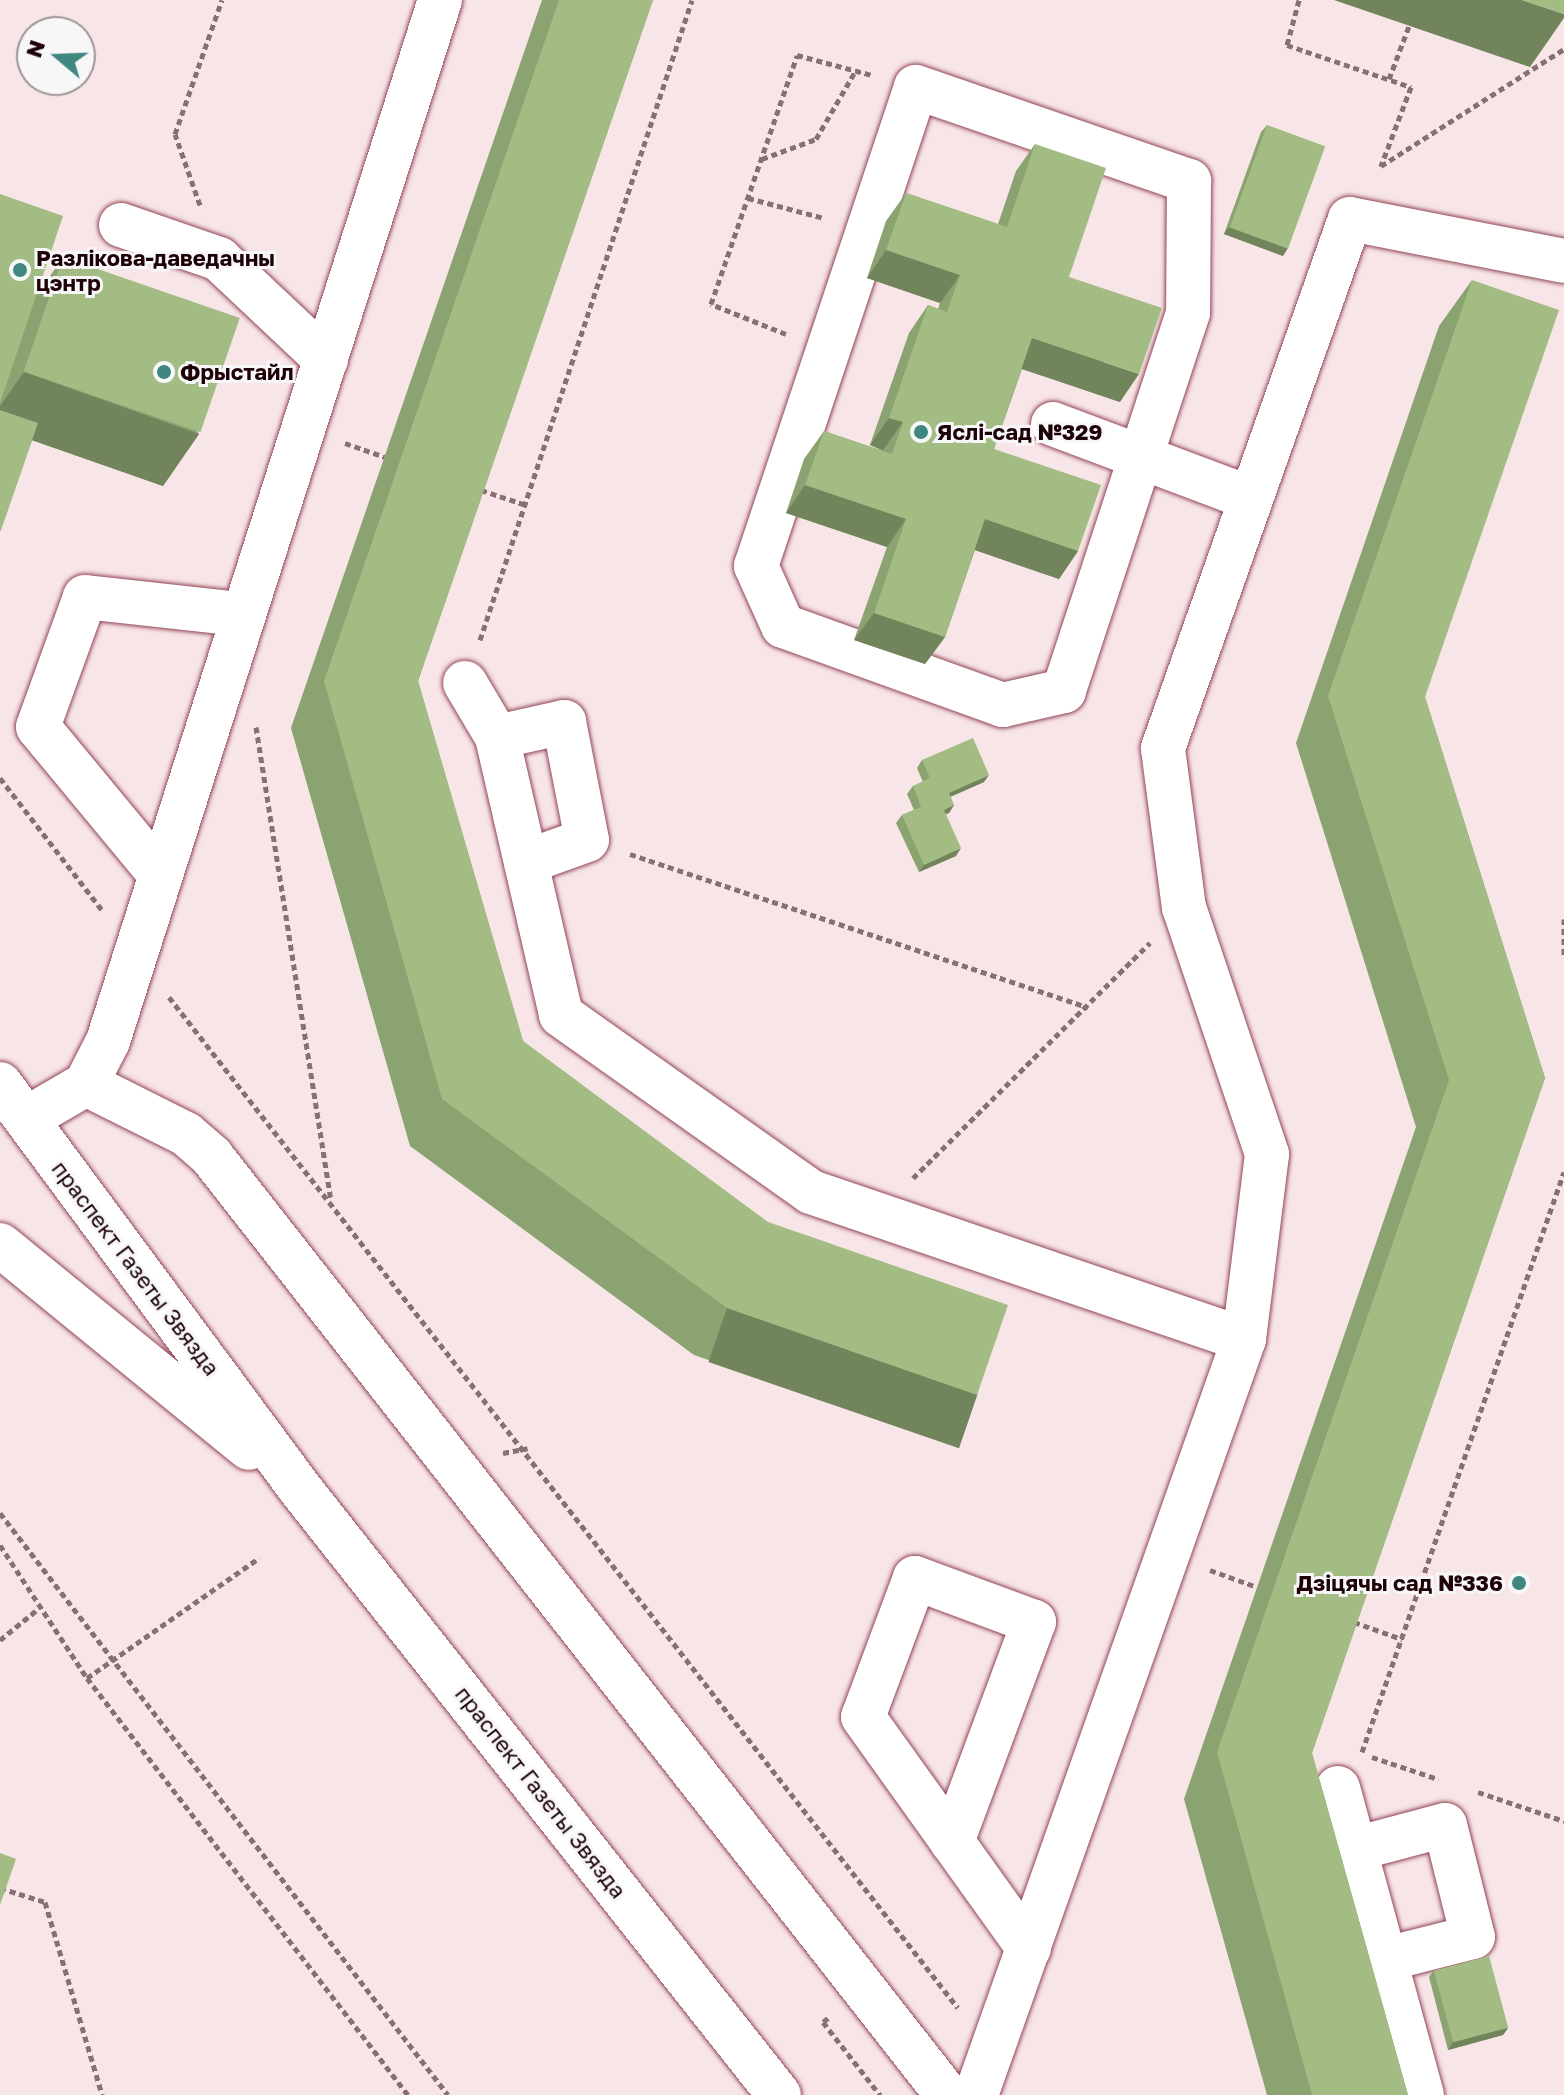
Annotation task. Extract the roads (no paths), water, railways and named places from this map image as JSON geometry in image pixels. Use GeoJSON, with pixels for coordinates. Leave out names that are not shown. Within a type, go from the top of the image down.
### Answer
{"type":"FeatureCollection","features":[{"type":"Feature","properties":{"kind":"main road"},"geometry":{"type":"LineString","coordinates":[[26,1119],[86,1084],[108,1041],[239,614],[326,360],[440,0]]}},
{"type":"Feature","properties":{"kind":"main road"},"geometry":{"type":"LineString","coordinates":[[916,87],[1189,181],[1188,313],[1142,456],[1064,691],[1003,705],[783,626],[756,566],[916,87]]}},
{"type":"Feature","properties":{"kind":"main road"},"geometry":{"type":"LineString","coordinates":[[976,2095],[1244,1339],[1267,1154],[1184,908],[1163,748],[1350,219],[1564,261]]}},
{"type":"Feature","properties":{"kind":"main road"},"geometry":{"type":"LineString","coordinates":[[121,225],[219,259],[326,360]]}},
{"type":"Feature","properties":{"kind":"main road"},"geometry":{"type":"LineString","coordinates":[[1053,424],[1250,498]]}},
{"type":"Feature","properties":{"kind":"main road"},"geometry":{"type":"LineString","coordinates":[[158,872],[38,727],[85,597],[239,614]]}},
{"type":"Feature","properties":{"kind":"main road"},"geometry":{"type":"LineString","coordinates":[[465,683],[497,737],[561,1015],[811,1192],[1244,1339]]}},
{"type":"Feature","properties":{"kind":"main road"},"geometry":{"type":"LineString","coordinates":[[497,737],[564,722],[587,840],[526,862]]}},
{"type":"Feature","properties":{"kind":"main road","name":"праспект Газеты Звязда"},"geometry":{"type":"LineString","coordinates":[[0,1084],[301,1490],[779,2095]]}},
{"type":"Feature","properties":{"kind":"main road"},"geometry":{"type":"LineString","coordinates":[[86,1084],[186,1134],[212,1157],[947,2095]]}},
{"type":"Feature","properties":{"kind":"main road","name":"праспект Газеты Звязда"},"geometry":{"type":"LineString","coordinates":[[0,1245],[301,1490]]}},
{"type":"Feature","properties":{"kind":"main road"},"geometry":{"type":"LineString","coordinates":[[952,1842],[1034,1622],[915,1578],[863,1717],[952,1842],[1029,1949]]}},
{"type":"Feature","properties":{"kind":"main road"},"geometry":{"type":"LineString","coordinates":[[1341,1797],[1422,2095]]}},
{"type":"Feature","properties":{"kind":"main road"},"geometry":{"type":"LineString","coordinates":[[1355,1849],[1445,1825],[1473,1937],[1386,1959]]}},
{"type":"Feature","properties":{"kind":"place","name":"Разлікова-даведачны цэнтр"},"geometry":{"type":"Point","coordinates":[20,270]}},
{"type":"Feature","properties":{"kind":"place","name":"Фрыстайл"},"geometry":{"type":"Point","coordinates":[164,372]}},
{"type":"Feature","properties":{"kind":"place","name":"Яслі-сад №329"},"geometry":{"type":"Point","coordinates":[921,432]}},
{"type":"Feature","properties":{"kind":"place","name":"Дзіцячы сад №336"},"geometry":{"type":"Point","coordinates":[1519,1583]}}]}
